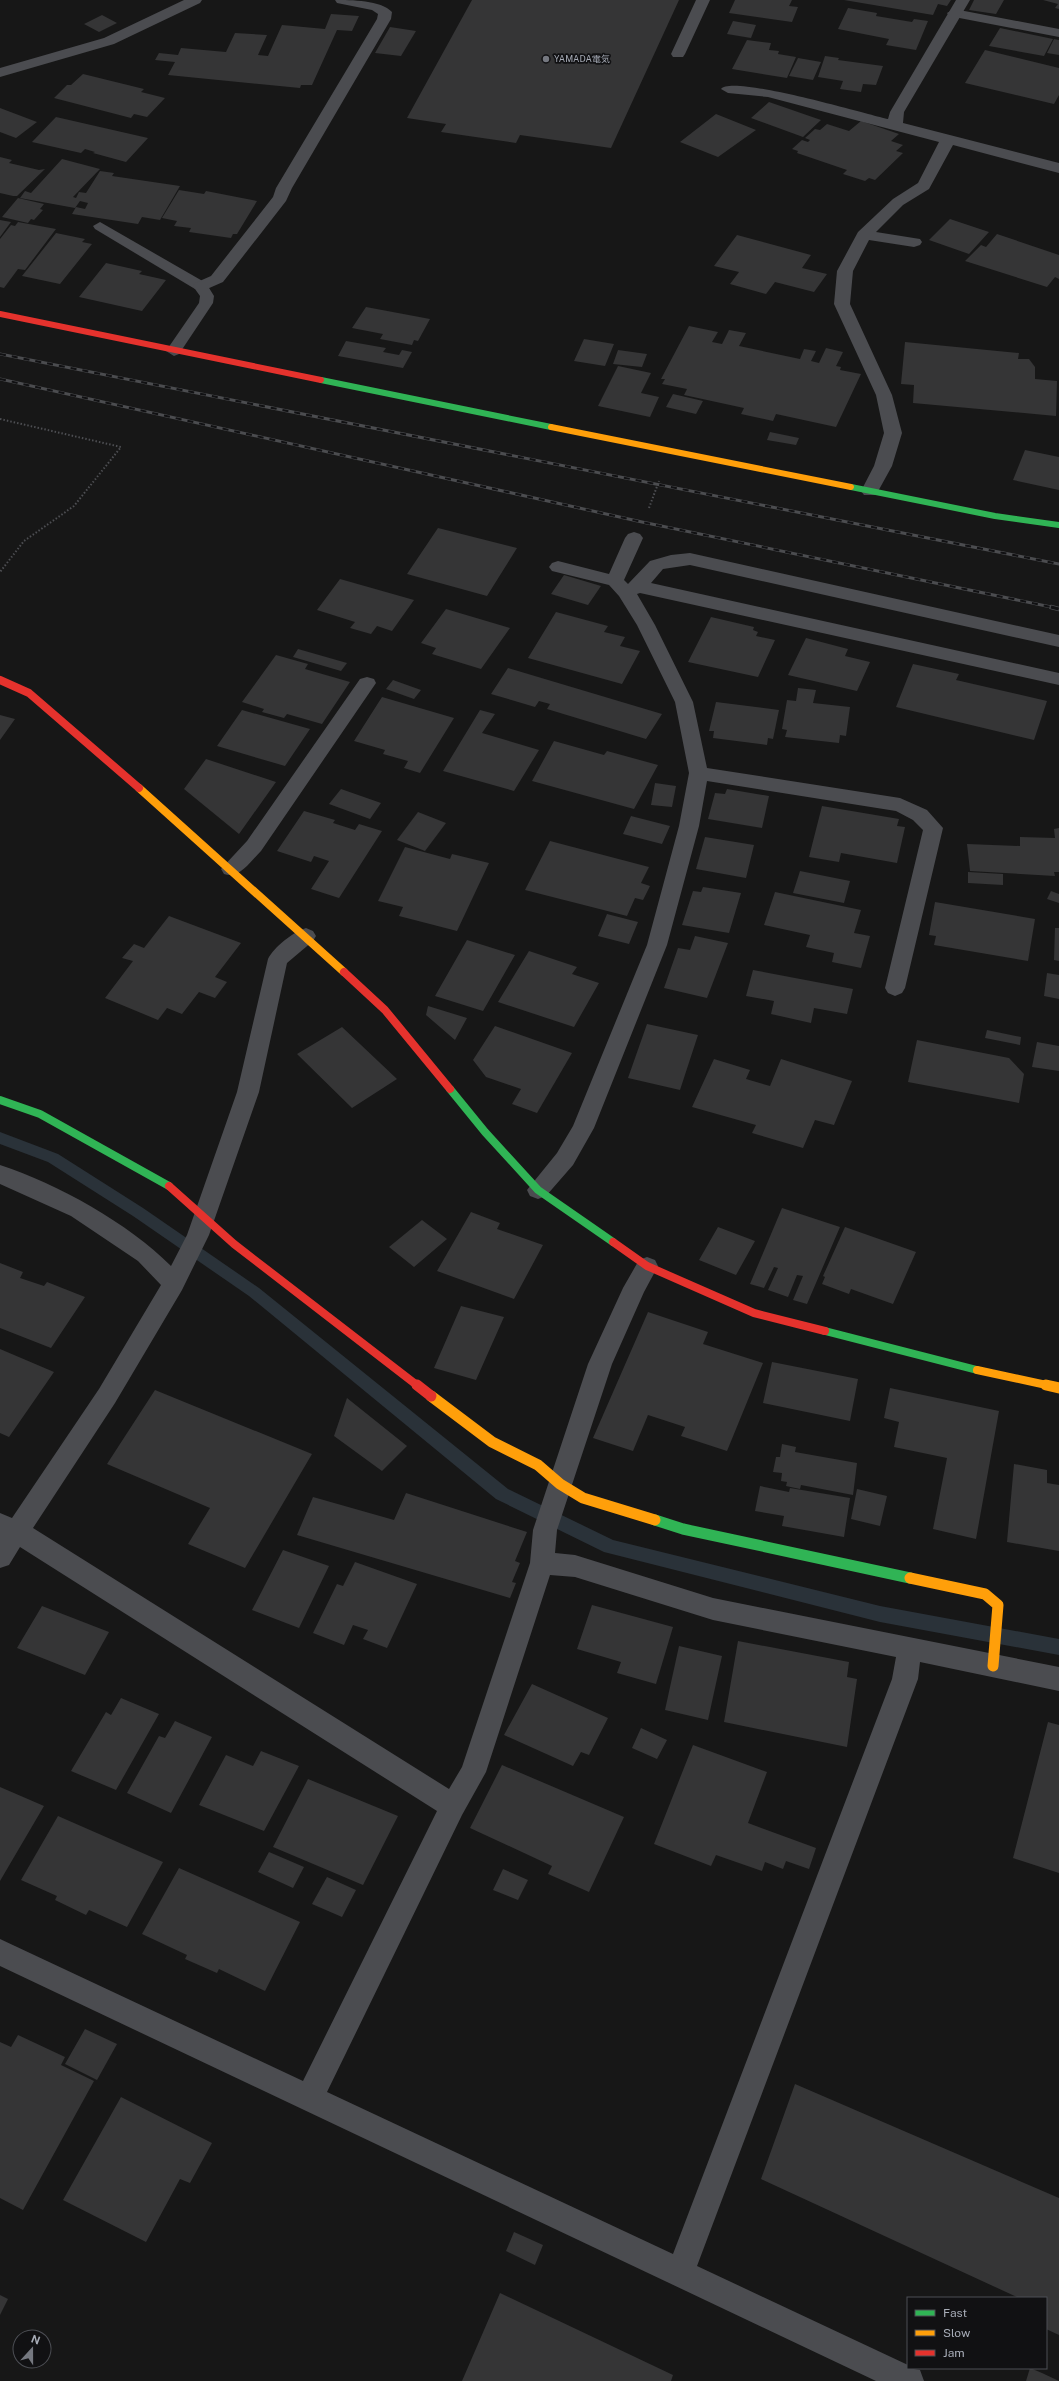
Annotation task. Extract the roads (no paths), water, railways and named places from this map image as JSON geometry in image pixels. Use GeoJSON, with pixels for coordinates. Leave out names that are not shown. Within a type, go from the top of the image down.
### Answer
{"type":"FeatureCollection","features":[{"type":"Feature","properties":{"kind":"street"},"geometry":{"type":"LineString","coordinates":[[0,73],[109,41],[195,0]]}},
{"type":"Feature","properties":{"kind":"street"},"geometry":{"type":"LineString","coordinates":[[201,286],[217,278],[281,198],[284,188],[384,19],[385,12],[376,7],[342,0]]}},
{"type":"Feature","properties":{"kind":"street"},"geometry":{"type":"LineString","coordinates":[[678,54],[703,0]]}},
{"type":"Feature","properties":{"kind":"street"},"geometry":{"type":"LineString","coordinates":[[895,126],[897,112],[963,0]]}},
{"type":"Feature","properties":{"kind":"street"},"geometry":{"type":"LineString","coordinates":[[728,89],[768,93],[1059,168]]}},
{"type":"Feature","properties":{"kind":"street"},"geometry":{"type":"LineString","coordinates":[[870,491],[883,466],[894,432],[884,395],[842,304],[845,272],[864,235],[898,202],[924,186],[948,140]]}},
{"type":"Feature","properties":{"kind":"street"},"geometry":{"type":"LineString","coordinates":[[864,235],[914,242]]}},
{"type":"Feature","properties":{"kind":"street"},"geometry":{"type":"LineString","coordinates":[[0,314],[174,351],[995,516],[1059,525]]}},
{"type":"Feature","properties":{"kind":"street"},"geometry":{"type":"LineString","coordinates":[[538,1190],[566,1159],[583,1128],[657,945],[690,826],[699,773],[684,702],[627,586],[634,538]]}},
{"type":"Feature","properties":{"kind":"street"},"geometry":{"type":"LineString","coordinates":[[627,586],[653,567],[666,562],[690,559],[1059,641]]}},
{"type":"Feature","properties":{"kind":"street"},"geometry":{"type":"LineString","coordinates":[[558,567],[627,586],[1059,679]]}},
{"type":"Feature","properties":{"kind":"street"},"geometry":{"type":"LineString","coordinates":[[0,680],[30,693],[231,869],[306,936],[385,1010],[485,1132],[538,1190],[647,1266],[754,1313],[959,1366],[1059,1388]]}},
{"type":"Feature","properties":{"kind":"street"},"geometry":{"type":"LineString","coordinates":[[231,869],[254,846],[367,683]]}},
{"type":"Feature","properties":{"kind":"street"},"geometry":{"type":"LineString","coordinates":[[699,773],[900,804],[920,816],[933,828],[895,988]]}},
{"type":"Feature","properties":{"kind":"street"},"geometry":{"type":"LineString","coordinates":[[0,1556],[8,1527],[107,1396],[174,1284],[201,1226],[248,1092],[278,959],[306,936]]}},
{"type":"Feature","properties":{"kind":"street"},"geometry":{"type":"LineString","coordinates":[[0,1100],[40,1114],[168,1185],[201,1226],[234,1244],[492,1442],[538,1465],[557,1495]]}},
{"type":"Feature","properties":{"kind":"street"},"geometry":{"type":"LineString","coordinates":[[0,1174],[79,1210],[146,1255],[174,1284]]}},
{"type":"Feature","properties":{"kind":"street"},"geometry":{"type":"LineString","coordinates":[[309,2099],[453,1806],[473,1772],[542,1563],[545,1530],[600,1364],[634,1288],[647,1266]]}},
{"type":"Feature","properties":{"kind":"street"},"geometry":{"type":"LineString","coordinates":[[557,1495],[583,1498],[683,1529],[985,1594],[998,1605],[993,1655]]}},
{"type":"Feature","properties":{"kind":"street"},"geometry":{"type":"LineString","coordinates":[[8,1527],[453,1806]]}},
{"type":"Feature","properties":{"kind":"street"},"geometry":{"type":"LineString","coordinates":[[542,1563],[575,1566],[713,1609],[910,1648],[993,1655],[1059,1679]]}},
{"type":"Feature","properties":{"kind":"street"},"geometry":{"type":"LineString","coordinates":[[680,2273],[905,1679],[910,1648]]}},
{"type":"Feature","properties":{"kind":"street"},"geometry":{"type":"LineString","coordinates":[[0,1952],[909,2381]]}},
{"type":"Feature","properties":{"kind":"lane"},"geometry":{"type":"LineString","coordinates":[[954,13],[1059,33]]}},
{"type":"Feature","properties":{"kind":"lane"},"geometry":{"type":"LineString","coordinates":[[100,226],[201,286],[207,296],[206,303],[174,351]]}},
{"type":"Feature","properties":{"kind":"waterway"},"geometry":{"type":"LineString","coordinates":[[0,1138],[53,1158],[138,1212],[254,1292],[502,1494],[610,1547],[880,1614],[1059,1647]]}},
{"type":"Feature","properties":{"kind":"railway"},"geometry":{"type":"LineString","coordinates":[[0,354],[1059,564]]}},
{"type":"Feature","properties":{"kind":"railway"},"geometry":{"type":"LineString","coordinates":[[0,379],[642,522],[1056,608]]}},
{"type":"Feature","properties":{"kind":"railway"},"geometry":{"type":"LineString","coordinates":[[1051,607],[1059,609]]}},
{"type":"Feature","properties":{"kind":"place","name":"YAMADA電気"},"geometry":{"type":"Point","coordinates":[546,59]}}]}
